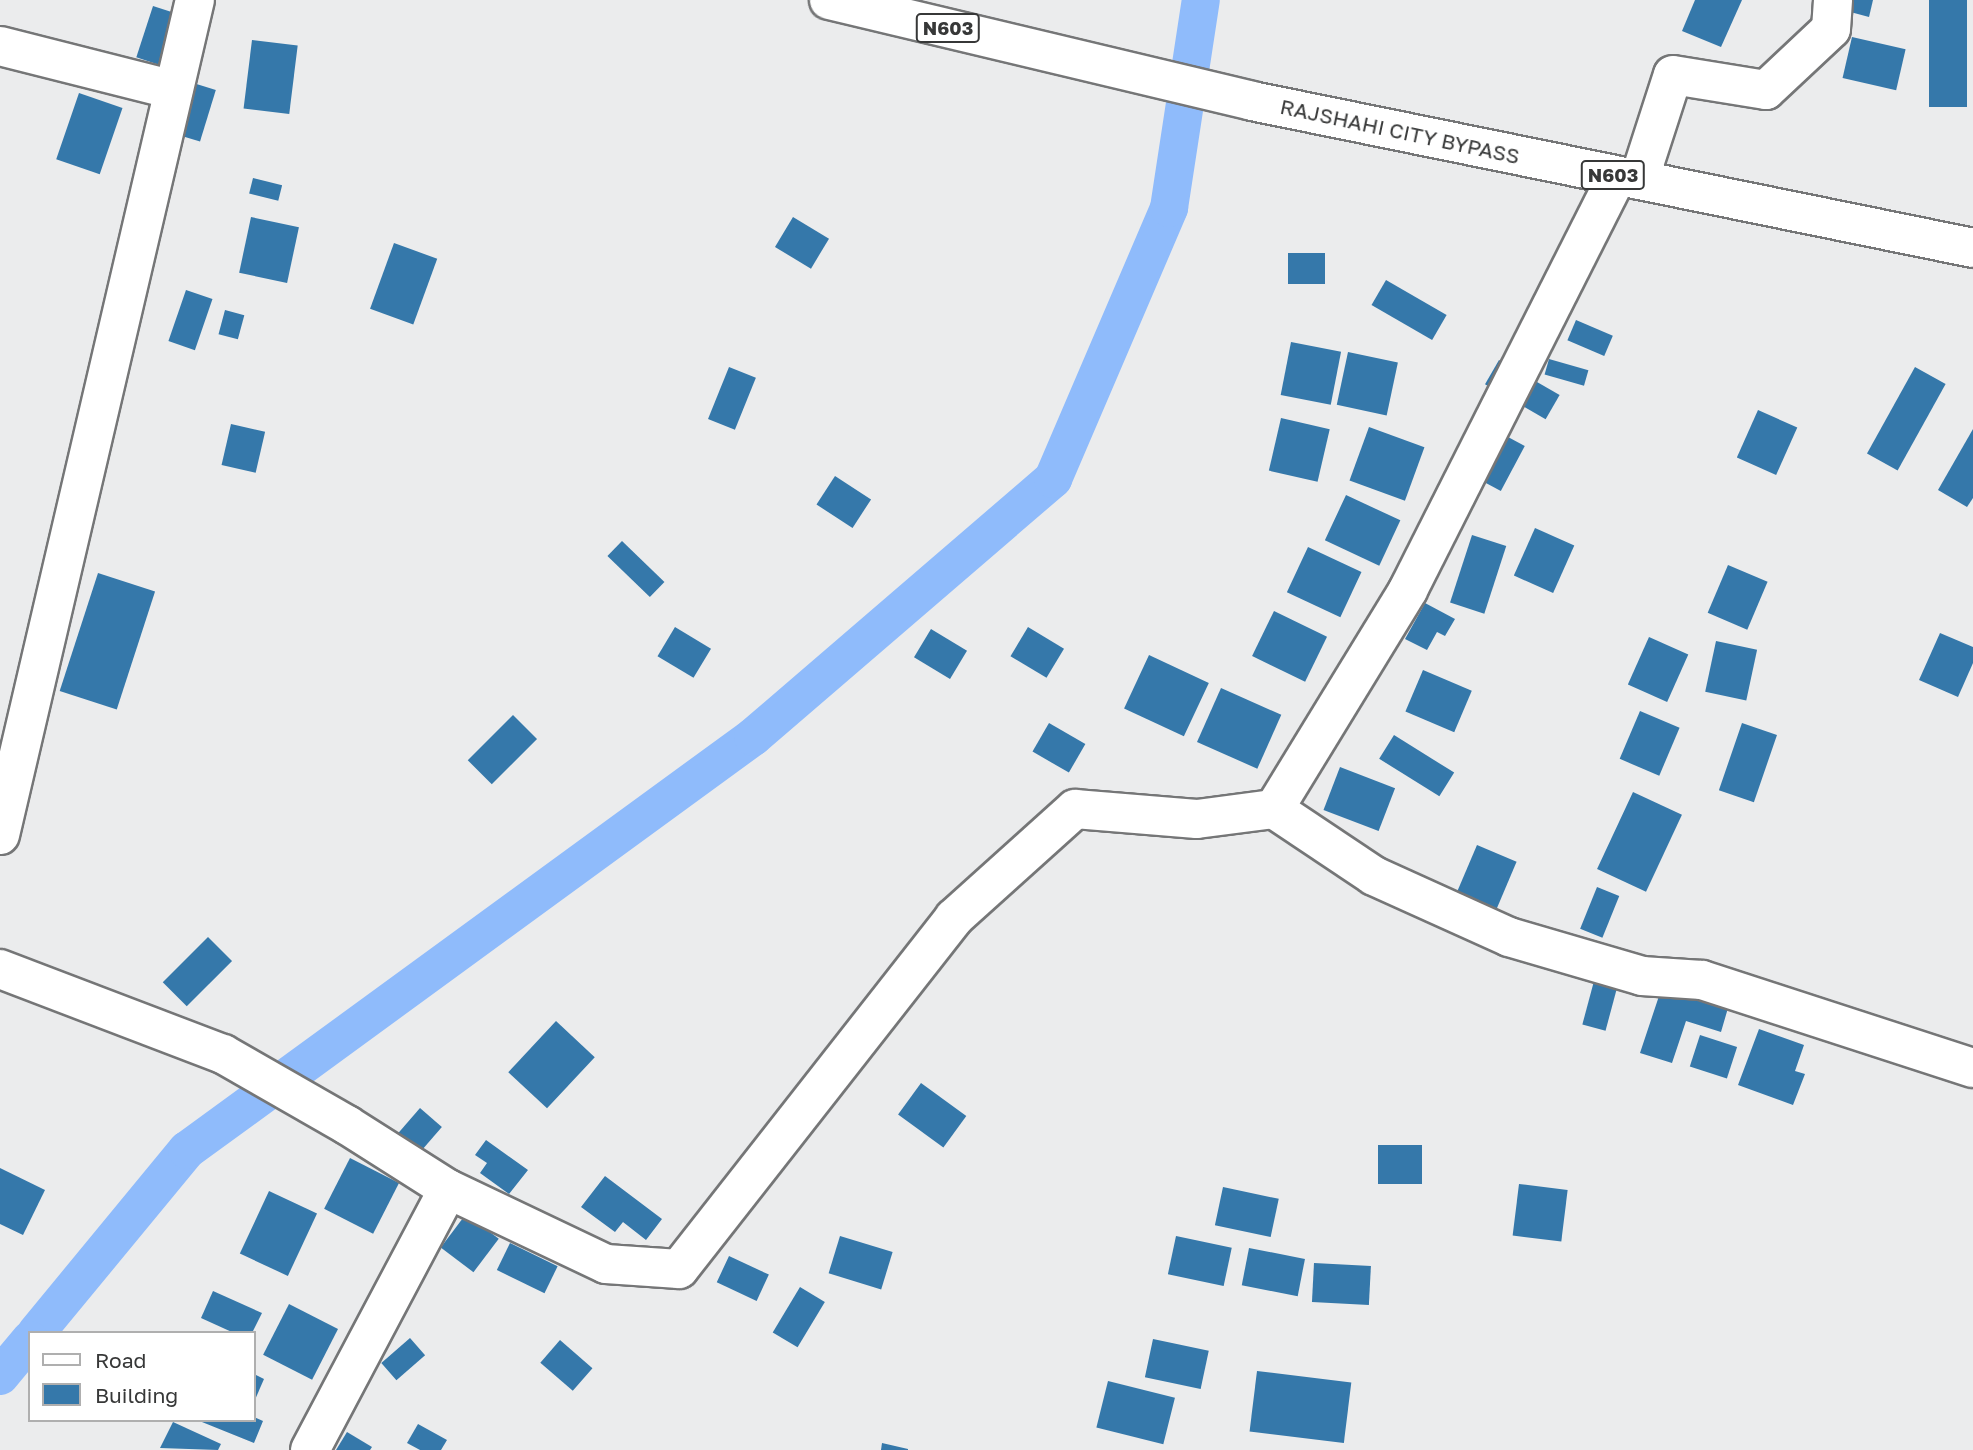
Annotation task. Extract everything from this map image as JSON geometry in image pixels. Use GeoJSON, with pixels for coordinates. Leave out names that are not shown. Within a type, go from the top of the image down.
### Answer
{"type":"FeatureCollection","features":[{"type":"Feature","properties":{"kind":"main road"},"geometry":{"type":"LineString","coordinates":[[0,835],[195,0]]}},
{"type":"Feature","properties":{"kind":"main road","name":"RAJSHAHI CITY BYPASS"},"geometry":{"type":"LineString","coordinates":[[829,0],[1252,101],[1973,248]]}},
{"type":"Feature","properties":{"kind":"main road"},"geometry":{"type":"LineString","coordinates":[[1274,809],[1408,590],[1628,178],[1673,75],[1766,90],[1831,29],[1833,0]]}},
{"type":"Feature","properties":{"kind":"main road"},"geometry":{"type":"LineString","coordinates":[[0,46],[174,90]]}},
{"type":"Feature","properties":{"kind":"main road"},"geometry":{"type":"LineString","coordinates":[[0,969],[223,1054],[347,1125],[448,1189],[606,1264],[679,1269],[954,918],[1075,809],[1197,819],[1274,809],[1374,876],[1509,937],[1642,976],[1702,980],[1973,1068]]}},
{"type":"Feature","properties":{"kind":"main road"},"geometry":{"type":"LineString","coordinates":[[310,1450],[448,1189]]}},
{"type":"Feature","properties":{"kind":"building"},"geometry":{"type":"Polygon","coordinates":[[[1695,0],[1742,0],[1721,47],[1682,31],[1695,0]]]}},
{"type":"Feature","properties":{"kind":"building"},"geometry":{"type":"Polygon","coordinates":[[[1830,0],[1873,0],[1869,17],[1828,6],[1830,0]]]}},
{"type":"Feature","properties":{"kind":"building"},"geometry":{"type":"Polygon","coordinates":[[[1929,0],[1967,0],[1967,107],[1929,107],[1929,0]]]}},
{"type":"Feature","properties":{"kind":"building"},"geometry":{"type":"Polygon","coordinates":[[[153,6],[178,14],[161,65],[136,57],[153,6]]]}},
{"type":"Feature","properties":{"kind":"building"},"geometry":{"type":"Polygon","coordinates":[[[1852,37],[1906,49],[1896,90],[1843,78],[1852,37]]]}},
{"type":"Feature","properties":{"kind":"building"},"geometry":{"type":"Polygon","coordinates":[[[252,40],[298,46],[289,114],[244,108],[252,40]]]}},
{"type":"Feature","properties":{"kind":"building"},"geometry":{"type":"Polygon","coordinates":[[[190,82],[216,90],[200,142],[174,134],[190,82]]]}},
{"type":"Feature","properties":{"kind":"building"},"geometry":{"type":"Polygon","coordinates":[[[79,93],[122,108],[100,174],[56,159],[79,93]]]}},
{"type":"Feature","properties":{"kind":"building"},"geometry":{"type":"Polygon","coordinates":[[[253,178],[282,185],[278,201],[249,194],[253,178]]]}},
{"type":"Feature","properties":{"kind":"building"},"geometry":{"type":"Polygon","coordinates":[[[251,217],[299,227],[287,283],[239,273],[251,217]]]}},
{"type":"Feature","properties":{"kind":"building"},"geometry":{"type":"Polygon","coordinates":[[[793,217],[829,239],[811,269],[775,247],[793,217]]]}},
{"type":"Feature","properties":{"kind":"building"},"geometry":{"type":"Polygon","coordinates":[[[394,243],[437,259],[413,325],[370,309],[394,243]]]}},
{"type":"Feature","properties":{"kind":"building"},"geometry":{"type":"Polygon","coordinates":[[[1288,253],[1325,253],[1325,284],[1288,284],[1288,253]]]}},
{"type":"Feature","properties":{"kind":"building"},"geometry":{"type":"Polygon","coordinates":[[[1386,280],[1447,315],[1432,340],[1372,305],[1386,280]]]}},
{"type":"Feature","properties":{"kind":"building"},"geometry":{"type":"Polygon","coordinates":[[[186,290],[212,299],[195,350],[168,341],[186,290]]]}},
{"type":"Feature","properties":{"kind":"building"},"geometry":{"type":"Polygon","coordinates":[[[225,310],[244,315],[238,339],[219,334],[225,310]]]}},
{"type":"Feature","properties":{"kind":"building"},"geometry":{"type":"Polygon","coordinates":[[[1576,320],[1613,336],[1604,356],[1567,340],[1576,320]]]}},
{"type":"Feature","properties":{"kind":"building"},"geometry":{"type":"Polygon","coordinates":[[[1291,342],[1341,352],[1331,405],[1281,395],[1291,342]]]}},
{"type":"Feature","properties":{"kind":"building"},"geometry":{"type":"Polygon","coordinates":[[[1348,352],[1398,363],[1387,415],[1337,405],[1348,352]]]}},
{"type":"Feature","properties":{"kind":"building"},"geometry":{"type":"Polygon","coordinates":[[[1549,359],[1588,370],[1584,386],[1545,374],[1549,359]]]}},
{"type":"Feature","properties":{"kind":"building"},"geometry":{"type":"Polygon","coordinates":[[[1499,360],[1560,395],[1546,419],[1485,384],[1499,360]]]}},
{"type":"Feature","properties":{"kind":"building"},"geometry":{"type":"Polygon","coordinates":[[[729,367],[756,378],[735,430],[708,419],[729,367]]]}},
{"type":"Feature","properties":{"kind":"building"},"geometry":{"type":"Polygon","coordinates":[[[1915,367],[1946,384],[1898,471],[1867,454],[1915,367]]]}},
{"type":"Feature","properties":{"kind":"building"},"geometry":{"type":"Polygon","coordinates":[[[1758,410],[1797,427],[1776,475],[1737,458],[1758,410]]]}},
{"type":"Feature","properties":{"kind":"building"},"geometry":{"type":"Polygon","coordinates":[[[1281,418],[1330,429],[1318,482],[1269,471],[1281,418]]]}},
{"type":"Feature","properties":{"kind":"building"},"geometry":{"type":"Polygon","coordinates":[[[231,424],[265,432],[256,473],[222,465],[231,424]]]}},
{"type":"Feature","properties":{"kind":"building"},"geometry":{"type":"Polygon","coordinates":[[[1369,427],[1424,447],[1405,501],[1350,481],[1369,427]]]}},
{"type":"Feature","properties":{"kind":"building"},"geometry":{"type":"Polygon","coordinates":[[[1973,429],[1973,498],[1967,507],[1938,490],[1973,429]]]}},
{"type":"Feature","properties":{"kind":"building"},"geometry":{"type":"Polygon","coordinates":[[[1508,437],[1525,446],[1501,491],[1484,482],[1508,437]]]}},
{"type":"Feature","properties":{"kind":"building"},"geometry":{"type":"Polygon","coordinates":[[[835,476],[871,499],[853,528],[816,505],[835,476]]]}},
{"type":"Feature","properties":{"kind":"building"},"geometry":{"type":"Polygon","coordinates":[[[1346,495],[1400,520],[1379,566],[1325,540],[1346,495]]]}},
{"type":"Feature","properties":{"kind":"building"},"geometry":{"type":"Polygon","coordinates":[[[1535,528],[1574,545],[1553,593],[1514,576],[1535,528]]]}},
{"type":"Feature","properties":{"kind":"building"},"geometry":{"type":"Polygon","coordinates":[[[1472,535],[1506,546],[1484,614],[1450,603],[1472,535]]]}},
{"type":"Feature","properties":{"kind":"building"},"geometry":{"type":"Polygon","coordinates":[[[622,541],[664,582],[650,597],[607,556],[622,541]]]}},
{"type":"Feature","properties":{"kind":"building"},"geometry":{"type":"Polygon","coordinates":[[[1308,547],[1361,572],[1340,617],[1287,592],[1308,547]]]}},
{"type":"Feature","properties":{"kind":"building"},"geometry":{"type":"Polygon","coordinates":[[[1728,565],[1768,582],[1747,630],[1708,613],[1728,565]]]}},
{"type":"Feature","properties":{"kind":"building"},"geometry":{"type":"Polygon","coordinates":[[[98,573],[155,592],[117,709],[60,691],[98,573]]]}},
{"type":"Feature","properties":{"kind":"building"},"geometry":{"type":"Polygon","coordinates":[[[1425,603],[1455,619],[1445,636],[1437,632],[1427,650],[1405,639],[1425,603]]]}},
{"type":"Feature","properties":{"kind":"building"},"geometry":{"type":"Polygon","coordinates":[[[1274,611],[1327,637],[1305,682],[1252,656],[1274,611]]]}},
{"type":"Feature","properties":{"kind":"building"},"geometry":{"type":"Polygon","coordinates":[[[675,627],[711,649],[693,678],[657,656],[675,627]]]}},
{"type":"Feature","properties":{"kind":"building"},"geometry":{"type":"Polygon","coordinates":[[[1028,627],[1064,649],[1046,678],[1010,656],[1028,627]]]}},
{"type":"Feature","properties":{"kind":"building"},"geometry":{"type":"Polygon","coordinates":[[[931,629],[967,651],[950,679],[914,657],[931,629]]]}},
{"type":"Feature","properties":{"kind":"building"},"geometry":{"type":"Polygon","coordinates":[[[1940,633],[1973,647],[1973,663],[1958,697],[1919,680],[1940,633]]]}},
{"type":"Feature","properties":{"kind":"building"},"geometry":{"type":"Polygon","coordinates":[[[1649,637],[1688,654],[1667,702],[1628,685],[1649,637]]]}},
{"type":"Feature","properties":{"kind":"building"},"geometry":{"type":"Polygon","coordinates":[[[1716,641],[1757,650],[1746,701],[1705,692],[1716,641]]]}},
{"type":"Feature","properties":{"kind":"building"},"geometry":{"type":"Polygon","coordinates":[[[1149,655],[1209,683],[1184,736],[1124,708],[1149,655]]]}},
{"type":"Feature","properties":{"kind":"building"},"geometry":{"type":"Polygon","coordinates":[[[1423,670],[1472,691],[1454,732],[1405,711],[1423,670]]]}},
{"type":"Feature","properties":{"kind":"building"},"geometry":{"type":"Polygon","coordinates":[[[1221,688],[1281,715],[1257,769],[1197,742],[1221,688]]]}},
{"type":"Feature","properties":{"kind":"building"},"geometry":{"type":"Polygon","coordinates":[[[1640,711],[1680,728],[1659,776],[1620,759],[1640,711]]]}},
{"type":"Feature","properties":{"kind":"building"},"geometry":{"type":"Polygon","coordinates":[[[513,715],[537,739],[492,784],[468,760],[513,715]]]}},
{"type":"Feature","properties":{"kind":"building"},"geometry":{"type":"Polygon","coordinates":[[[1049,723],[1085,744],[1069,773],[1032,752],[1049,723]]]}},
{"type":"Feature","properties":{"kind":"building"},"geometry":{"type":"Polygon","coordinates":[[[1742,723],[1777,735],[1754,802],[1719,790],[1742,723]]]}},
{"type":"Feature","properties":{"kind":"building"},"geometry":{"type":"Polygon","coordinates":[[[1394,735],[1454,773],[1439,796],[1379,759],[1394,735]]]}},
{"type":"Feature","properties":{"kind":"building"},"geometry":{"type":"Polygon","coordinates":[[[1340,767],[1395,788],[1379,831],[1324,810],[1340,767]]]}},
{"type":"Feature","properties":{"kind":"building"},"geometry":{"type":"Polygon","coordinates":[[[1633,792],[1682,815],[1646,892],[1597,869],[1633,792]]]}},
{"type":"Feature","properties":{"kind":"building"},"geometry":{"type":"Polygon","coordinates":[[[1477,845],[1517,862],[1496,910],[1457,893],[1477,845]]]}},
{"type":"Feature","properties":{"kind":"building"},"geometry":{"type":"Polygon","coordinates":[[[1597,887],[1619,896],[1602,938],[1580,929],[1597,887]]]}},
{"type":"Feature","properties":{"kind":"building"},"geometry":{"type":"Polygon","coordinates":[[[208,937],[232,961],[187,1006],[163,982],[208,937]]]}},
{"type":"Feature","properties":{"kind":"building"},"geometry":{"type":"Polygon","coordinates":[[[1594,981],[1617,987],[1606,1031],[1582,1024],[1594,981]]]}},
{"type":"Feature","properties":{"kind":"building"},"geometry":{"type":"Polygon","coordinates":[[[1662,987],[1728,1008],[1721,1032],[1686,1021],[1672,1063],[1640,1053],[1662,987]]]}},
{"type":"Feature","properties":{"kind":"building"},"geometry":{"type":"Polygon","coordinates":[[[556,1021],[595,1057],[547,1108],[508,1072],[556,1021]]]}},
{"type":"Feature","properties":{"kind":"building"},"geometry":{"type":"Polygon","coordinates":[[[1759,1029],[1804,1045],[1795,1071],[1805,1074],[1793,1105],[1738,1085],[1759,1029]]]}},
{"type":"Feature","properties":{"kind":"building"},"geometry":{"type":"Polygon","coordinates":[[[1700,1035],[1737,1047],[1727,1078],[1690,1066],[1700,1035]]]}},
{"type":"Feature","properties":{"kind":"building"},"geometry":{"type":"Polygon","coordinates":[[[921,1083],[966,1116],[943,1147],[898,1115],[921,1083]]]}},
{"type":"Feature","properties":{"kind":"building"},"geometry":{"type":"Polygon","coordinates":[[[420,1108],[442,1127],[419,1153],[397,1134],[420,1108]]]}},
{"type":"Feature","properties":{"kind":"building"},"geometry":{"type":"Polygon","coordinates":[[[486,1140],[528,1170],[509,1194],[480,1173],[487,1163],[475,1155],[486,1140]]]}},
{"type":"Feature","properties":{"kind":"building"},"geometry":{"type":"Polygon","coordinates":[[[1378,1145],[1422,1145],[1422,1184],[1378,1184],[1378,1145]]]}},
{"type":"Feature","properties":{"kind":"building"},"geometry":{"type":"Polygon","coordinates":[[[350,1158],[399,1183],[373,1234],[324,1209],[350,1158]]]}},
{"type":"Feature","properties":{"kind":"building"},"geometry":{"type":"Polygon","coordinates":[[[0,1168],[45,1190],[23,1235],[0,1224],[0,1168]]]}},
{"type":"Feature","properties":{"kind":"building"},"geometry":{"type":"Polygon","coordinates":[[[605,1176],[662,1219],[646,1240],[623,1222],[615,1232],[581,1207],[605,1176]]]}},
{"type":"Feature","properties":{"kind":"building"},"geometry":{"type":"Polygon","coordinates":[[[1519,1184],[1568,1190],[1561,1242],[1513,1236],[1519,1184]]]}},
{"type":"Feature","properties":{"kind":"building"},"geometry":{"type":"Polygon","coordinates":[[[1223,1187],[1279,1199],[1271,1237],[1215,1225],[1223,1187]]]}},
{"type":"Feature","properties":{"kind":"building"},"geometry":{"type":"Polygon","coordinates":[[[269,1191],[317,1213],[288,1276],[240,1254],[269,1191]]]}},
{"type":"Feature","properties":{"kind":"building"},"geometry":{"type":"Polygon","coordinates":[[[466,1214],[499,1239],[473,1272],[441,1248],[466,1214]]]}},
{"type":"Feature","properties":{"kind":"building"},"geometry":{"type":"Polygon","coordinates":[[[840,1236],[893,1252],[881,1289],[829,1273],[840,1236]]]}},
{"type":"Feature","properties":{"kind":"building"},"geometry":{"type":"Polygon","coordinates":[[[1176,1236],[1232,1248],[1224,1286],[1168,1274],[1176,1236]]]}},
{"type":"Feature","properties":{"kind":"building"},"geometry":{"type":"Polygon","coordinates":[[[510,1243],[558,1266],[544,1293],[497,1270],[510,1243]]]}},
{"type":"Feature","properties":{"kind":"building"},"geometry":{"type":"Polygon","coordinates":[[[1249,1248],[1305,1259],[1298,1296],[1242,1285],[1249,1248]]]}},
{"type":"Feature","properties":{"kind":"building"},"geometry":{"type":"Polygon","coordinates":[[[729,1256],[769,1275],[757,1301],[717,1282],[729,1256]]]}},
{"type":"Feature","properties":{"kind":"building"},"geometry":{"type":"Polygon","coordinates":[[[1314,1263],[1371,1266],[1369,1305],[1312,1302],[1314,1263]]]}},
{"type":"Feature","properties":{"kind":"building"},"geometry":{"type":"Polygon","coordinates":[[[800,1287],[825,1302],[798,1347],[773,1332],[800,1287]]]}},
{"type":"Feature","properties":{"kind":"building"},"geometry":{"type":"Polygon","coordinates":[[[213,1291],[262,1313],[253,1331],[230,1331],[201,1318],[213,1291]]]}},
{"type":"Feature","properties":{"kind":"building"},"geometry":{"type":"Polygon","coordinates":[[[289,1304],[338,1329],[312,1380],[263,1355],[289,1304]]]}},
{"type":"Feature","properties":{"kind":"building"},"geometry":{"type":"Polygon","coordinates":[[[410,1338],[425,1355],[396,1380],[381,1363],[410,1338]]]}},
{"type":"Feature","properties":{"kind":"building"},"geometry":{"type":"Polygon","coordinates":[[[1153,1339],[1209,1351],[1201,1389],[1145,1377],[1153,1339]]]}},
{"type":"Feature","properties":{"kind":"building"},"geometry":{"type":"Polygon","coordinates":[[[560,1340],[592,1368],[573,1391],[540,1363],[560,1340]]]}},
{"type":"Feature","properties":{"kind":"building"},"geometry":{"type":"Polygon","coordinates":[[[1257,1371],[1351,1383],[1344,1443],[1250,1432],[1257,1371]]]}},
{"type":"Feature","properties":{"kind":"building"},"geometry":{"type":"Polygon","coordinates":[[[256,1375],[264,1379],[256,1397],[256,1375]]]}},
{"type":"Feature","properties":{"kind":"building"},"geometry":{"type":"Polygon","coordinates":[[[1108,1381],[1175,1398],[1163,1444],[1096,1428],[1108,1381]]]}},
{"type":"Feature","properties":{"kind":"building"},"geometry":{"type":"Polygon","coordinates":[[[256,1418],[263,1421],[254,1443],[202,1422],[256,1422],[256,1418]]]}},
{"type":"Feature","properties":{"kind":"building"},"geometry":{"type":"Polygon","coordinates":[[[173,1422],[221,1444],[218,1450],[160,1448],[173,1422]]]}},
{"type":"Feature","properties":{"kind":"building"},"geometry":{"type":"Polygon","coordinates":[[[418,1424],[447,1440],[441,1450],[420,1450],[407,1443],[418,1424]]]}},
{"type":"Feature","properties":{"kind":"building"},"geometry":{"type":"Polygon","coordinates":[[[347,1432],[372,1447],[370,1450],[336,1450],[347,1432]]]}},
{"type":"Feature","properties":{"kind":"building"},"geometry":{"type":"Polygon","coordinates":[[[882,1443],[908,1449],[908,1450],[881,1450],[882,1443]]]}},
{"type":"Feature","properties":{"kind":"waterway"},"geometry":{"type":"LineString","coordinates":[[38,1331],[187,1150],[753,737],[1053,479],[1169,208],[1201,0]]}},
{"type":"Feature","properties":{"kind":"waterway"},"geometry":{"type":"LineString","coordinates":[[0,1376],[28,1342]]}}]}
